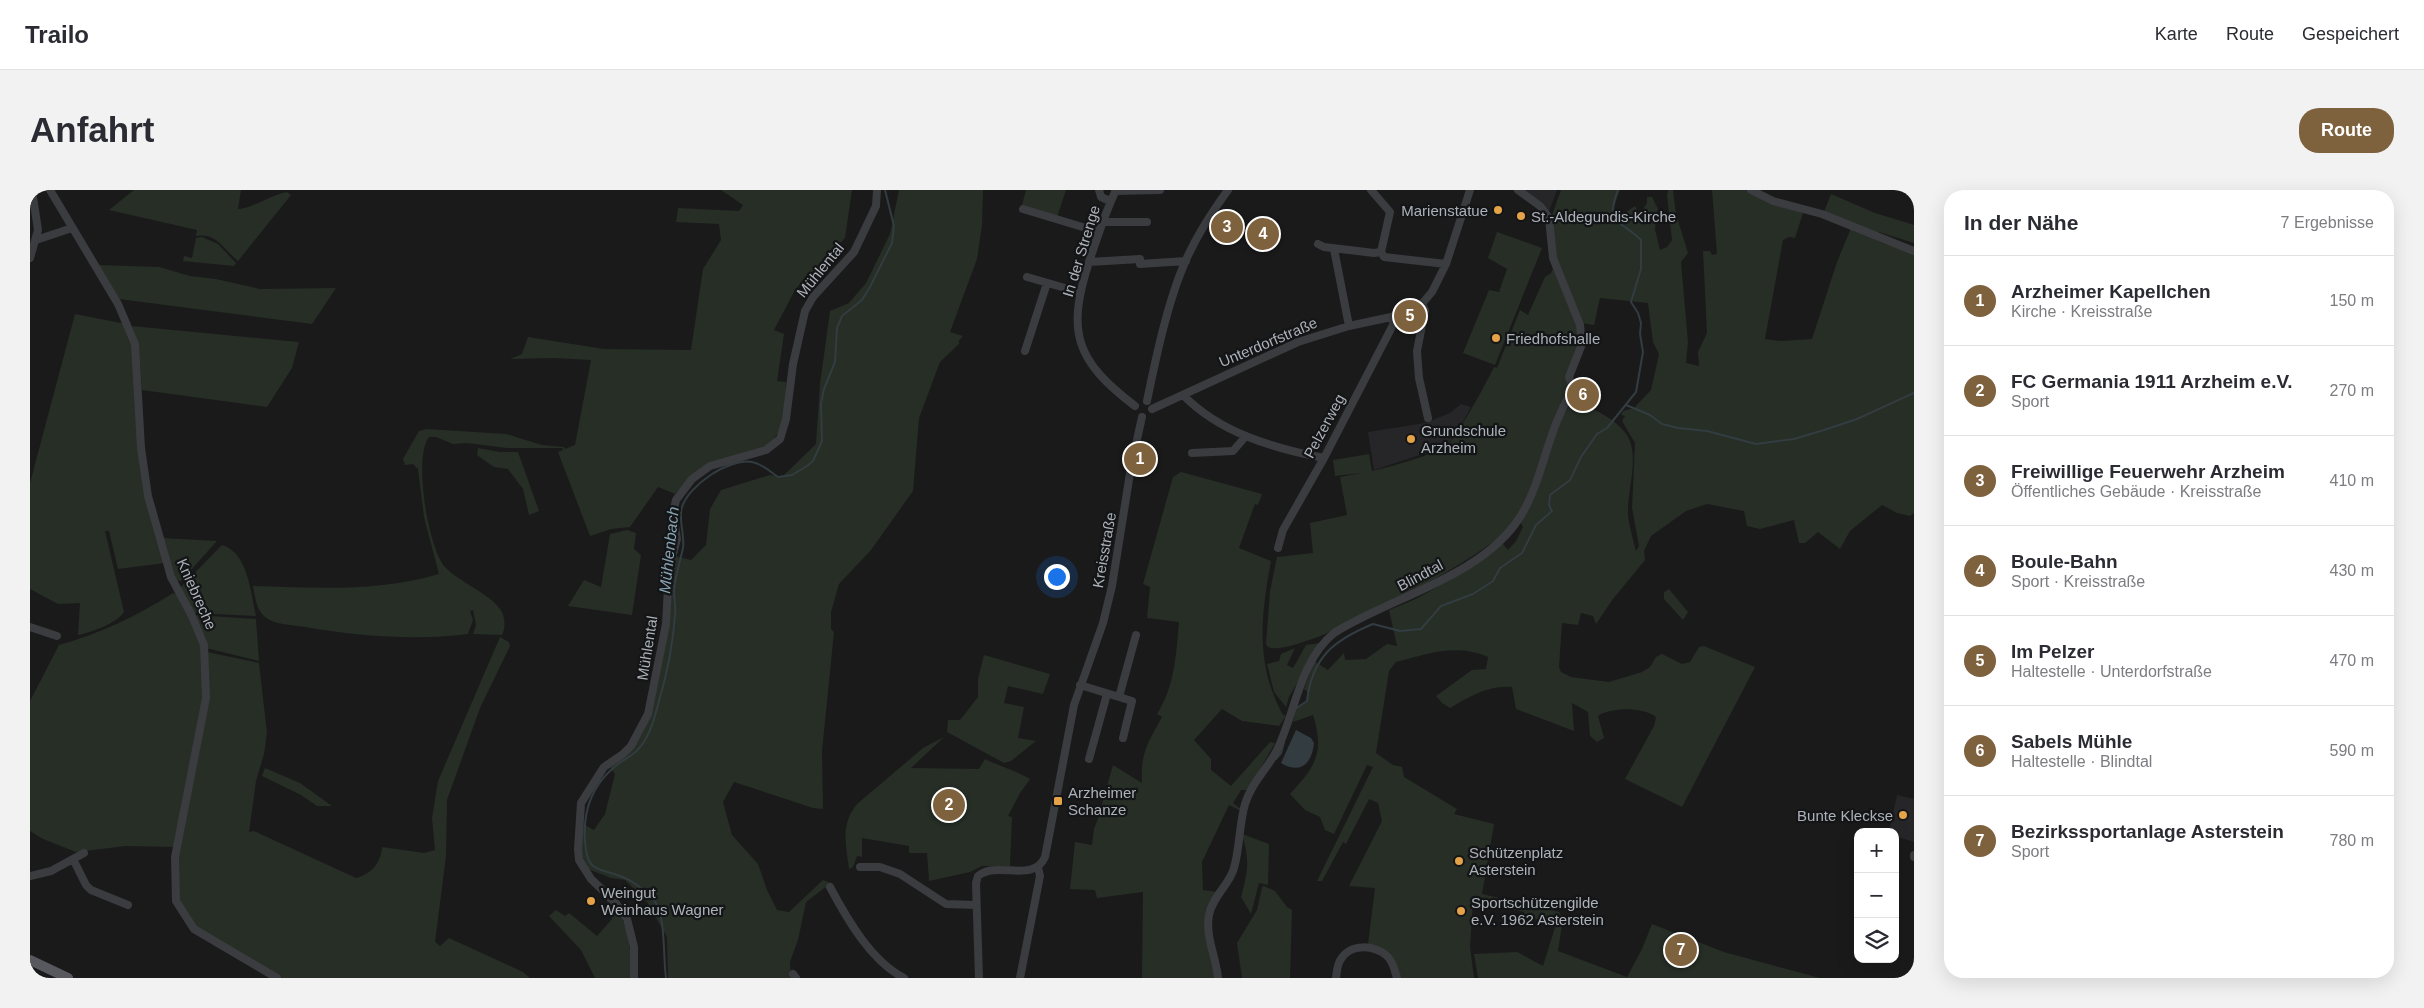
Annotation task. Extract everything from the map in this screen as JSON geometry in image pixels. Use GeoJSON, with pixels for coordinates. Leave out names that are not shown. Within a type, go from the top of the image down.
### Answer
{"type":"FeatureCollection","features":[{"type":"Feature","properties":{"kind":"main road"},"geometry":{"type":"LineString","coordinates":[[30,960],[68,978]]}},
{"type":"Feature","properties":{"kind":"street"},"geometry":{"type":"LineString","coordinates":[[30,258],[36,240],[38,224],[32,190]]}},
{"type":"Feature","properties":{"kind":"street","name":"Kniebreche"},"geometry":{"type":"LineString","coordinates":[[50,190],[118,304],[135,344],[141,448],[148,496],[172,577],[191,614],[204,650],[206,698],[175,857],[176,900],[194,929],[277,978]]}},
{"type":"Feature","properties":{"kind":"street","name":"Mühlental"},"geometry":{"type":"LineString","coordinates":[[634,978],[634,947],[626,919],[615,902],[591,879],[579,860],[581,803],[604,767],[631,746],[648,714],[666,624],[669,569],[677,540],[673,513],[676,500],[692,479],[710,466],[766,450],[780,438],[786,419],[793,364],[805,311],[813,297],[854,252],[876,206],[877,190]]}},
{"type":"Feature","properties":{"kind":"street","name":"In der Strenge"},"geometry":{"type":"LineString","coordinates":[[1099,190],[1101,197],[1110,201]]}},
{"type":"Feature","properties":{"kind":"street"},"geometry":{"type":"LineString","coordinates":[[1116,190],[1160,190]]}},
{"type":"Feature","properties":{"kind":"street","name":"In der Strenge"},"geometry":{"type":"LineString","coordinates":[[1116,190],[1110,201],[1089,262],[1080,292],[1076,323],[1086,357],[1105,382],[1136,406]]}},
{"type":"Feature","properties":{"kind":"street"},"geometry":{"type":"LineString","coordinates":[[1146,401],[1140,401],[1136,406],[1137,414],[1142,417],[1148,415],[1152,409],[1146,401],[1158,349],[1186,260],[1212,213],[1228,190]]}},
{"type":"Feature","properties":{"kind":"street"},"geometry":{"type":"LineString","coordinates":[[1371,190],[1390,212],[1380,252]]}},
{"type":"Feature","properties":{"kind":"street","name":"Unterdorfstraße"},"geometry":{"type":"LineString","coordinates":[[1152,409],[1276,350],[1349,326],[1391,318],[1410,312],[1422,304],[1432,292],[1446,264],[1470,190]]}},
{"type":"Feature","properties":{"kind":"street","name":"Blindtal"},"geometry":{"type":"LineString","coordinates":[[1218,978],[1208,932],[1210,911],[1234,870],[1242,819],[1252,786],[1275,753],[1300,684],[1310,664],[1325,640],[1334,634],[1422,591],[1480,557],[1508,535],[1531,496],[1566,400],[1574,391],[1569,377],[1582,344],[1580,325],[1553,258],[1548,218],[1540,206],[1518,190]]}},
{"type":"Feature","properties":{"kind":"street"},"geometry":{"type":"LineString","coordinates":[[1751,190],[1773,201],[1822,214],[1914,251]]}},
{"type":"Feature","properties":{"kind":"street"},"geometry":{"type":"LineString","coordinates":[[1023,209],[1099,232]]}},
{"type":"Feature","properties":{"kind":"street"},"geometry":{"type":"LineString","coordinates":[[1103,222],[1147,222]]}},
{"type":"Feature","properties":{"kind":"street"},"geometry":{"type":"LineString","coordinates":[[36,240],[72,228]]}},
{"type":"Feature","properties":{"kind":"street"},"geometry":{"type":"LineString","coordinates":[[1318,244],[1334,249],[1374,254],[1380,252]]}},
{"type":"Feature","properties":{"kind":"street"},"geometry":{"type":"LineString","coordinates":[[1334,249],[1349,326]]}},
{"type":"Feature","properties":{"kind":"street"},"geometry":{"type":"LineString","coordinates":[[1380,252],[1384,257],[1446,264]]}},
{"type":"Feature","properties":{"kind":"street"},"geometry":{"type":"LineString","coordinates":[[1089,262],[1140,259],[1140,264],[1186,260]]}},
{"type":"Feature","properties":{"kind":"street"},"geometry":{"type":"LineString","coordinates":[[1027,277],[1080,292]]}},
{"type":"Feature","properties":{"kind":"street"},"geometry":{"type":"LineString","coordinates":[[1025,351],[1047,282]]}},
{"type":"Feature","properties":{"kind":"street"},"geometry":{"type":"LineString","coordinates":[[1422,304],[1425,310],[1418,351],[1419,378],[1428,418]]}},
{"type":"Feature","properties":{"kind":"street","name":"Pelzerweg"},"geometry":{"type":"LineString","coordinates":[[1278,548],[1283,530],[1324,458],[1394,323],[1391,318]]}},
{"type":"Feature","properties":{"kind":"street"},"geometry":{"type":"LineString","coordinates":[[1183,395],[1204,412],[1246,436],[1284,450],[1324,458]]}},
{"type":"Feature","properties":{"kind":"street","name":"Kreisstraße"},"geometry":{"type":"LineString","coordinates":[[1020,978],[1040,876],[1038,867],[1045,857],[1066,742],[1080,685],[1103,622],[1112,586],[1131,467],[1142,417]]}},
{"type":"Feature","properties":{"kind":"street"},"geometry":{"type":"LineString","coordinates":[[1192,453],[1200,451],[1233,451],[1246,436]]}},
{"type":"Feature","properties":{"kind":"street"},"geometry":{"type":"LineString","coordinates":[[30,627],[57,636]]}},
{"type":"Feature","properties":{"kind":"street"},"geometry":{"type":"LineString","coordinates":[[1119,697],[1136,635]]}},
{"type":"Feature","properties":{"kind":"street"},"geometry":{"type":"LineString","coordinates":[[1080,685],[1132,701],[1123,738]]}},
{"type":"Feature","properties":{"kind":"street"},"geometry":{"type":"LineString","coordinates":[[1089,760],[1107,694]]}},
{"type":"Feature","properties":{"kind":"street"},"geometry":{"type":"LineString","coordinates":[[30,876],[51,871],[84,853]]}},
{"type":"Feature","properties":{"kind":"street"},"geometry":{"type":"LineString","coordinates":[[73,859],[86,886],[91,890],[128,905]]}},
{"type":"Feature","properties":{"kind":"street"},"geometry":{"type":"LineString","coordinates":[[860,867],[880,868],[900,874],[946,904],[976,905]]}},
{"type":"Feature","properties":{"kind":"street"},"geometry":{"type":"LineString","coordinates":[[979,978],[976,883],[980,874],[989,870],[1026,871],[1038,867]]}},
{"type":"Feature","properties":{"kind":"street"},"geometry":{"type":"LineString","coordinates":[[830,886],[847,917],[882,964],[904,978]]}},
{"type":"Feature","properties":{"kind":"street"},"geometry":{"type":"LineString","coordinates":[[1336,978],[1338,964],[1346,953],[1357,947],[1375,949],[1388,957],[1395,969],[1397,978]]}},
{"type":"Feature","properties":{"kind":"shaded area"},"geometry":{"type":"Polygon","coordinates":[[[134,190],[241,190],[238,209],[252,206],[281,193],[287,192],[291,195],[238,261],[215,239],[203,235],[196,236],[197,230],[109,210],[134,190]]]}},
{"type":"Feature","properties":{"kind":"shaded area"},"geometry":{"type":"Polygon","coordinates":[[[721,190],[852,190],[845,238],[810,274],[808,273],[794,292],[774,330],[784,334],[777,381],[786,382],[785,400],[783,417],[778,433],[767,446],[691,477],[675,494],[658,487],[630,527],[611,529],[590,536],[558,452],[563,450],[562,448],[507,448],[467,443],[453,444],[436,437],[429,437],[424,448],[422,463],[425,502],[433,541],[445,567],[458,578],[489,598],[500,609],[504,622],[502,635],[473,634],[476,625],[473,610],[470,611],[473,620],[468,634],[427,637],[366,635],[325,630],[279,623],[269,620],[262,614],[256,603],[253,586],[347,588],[393,584],[439,574],[424,517],[418,469],[413,464],[405,465],[403,459],[419,431],[427,429],[506,434],[542,445],[564,447],[565,449],[575,445],[591,360],[554,358],[510,359],[522,354],[528,337],[604,349],[691,350],[703,269],[721,240],[719,224],[676,222],[678,208],[739,211],[743,205],[721,190]]]}},
{"type":"Feature","properties":{"kind":"shaded area"},"geometry":{"type":"Polygon","coordinates":[[[899,190],[983,190],[982,225],[977,259],[950,332],[963,336],[958,342],[960,343],[940,362],[919,418],[913,491],[871,550],[839,584],[831,612],[831,629],[834,632],[822,751],[823,809],[813,808],[734,782],[723,802],[732,835],[758,864],[767,890],[777,910],[789,912],[823,880],[831,883],[806,902],[798,940],[790,962],[791,978],[668,978],[667,937],[647,902],[625,880],[611,878],[588,869],[581,858],[581,823],[594,830],[605,814],[615,774],[608,765],[633,745],[647,724],[654,702],[670,574],[675,556],[691,560],[706,545],[710,509],[721,490],[770,475],[782,477],[816,444],[820,384],[830,311],[849,303],[866,283],[890,234],[899,190]]]}},
{"type":"Feature","properties":{"kind":"shaded area"},"geometry":{"type":"Polygon","coordinates":[[[1026,190],[1066,190],[1057,217],[1022,205],[1026,190]]]}},
{"type":"Feature","properties":{"kind":"shaded area"},"geometry":{"type":"Polygon","coordinates":[[[1524,190],[1557,190],[1548,214],[1524,190]]]}},
{"type":"Feature","properties":{"kind":"shaded area"},"geometry":{"type":"Polygon","coordinates":[[[1561,190],[1620,190],[1614,207],[1618,218],[1635,206],[1638,212],[1642,211],[1647,203],[1647,197],[1652,197],[1658,209],[1655,229],[1660,250],[1667,247],[1672,240],[1667,195],[1668,190],[1673,190],[1676,214],[1688,253],[1681,262],[1688,342],[1686,363],[1699,366],[1698,352],[1707,333],[1703,251],[1710,251],[1712,255],[1717,254],[1712,190],[1745,190],[1763,199],[1803,213],[1795,238],[1789,237],[1783,240],[1765,339],[1781,341],[1812,339],[1837,262],[1851,228],[1883,243],[1914,253],[1914,513],[1910,516],[1897,513],[1882,505],[1850,531],[1840,549],[1818,532],[1805,543],[1799,543],[1794,520],[1760,529],[1747,526],[1744,511],[1707,504],[1686,511],[1651,536],[1644,551],[1645,560],[1613,599],[1596,624],[1593,616],[1581,613],[1578,625],[1562,623],[1559,667],[1561,672],[1571,677],[1609,682],[1642,672],[1650,667],[1656,657],[1662,654],[1682,664],[1690,662],[1699,647],[1704,646],[1755,667],[1682,807],[1625,779],[1654,726],[1656,717],[1650,714],[1627,709],[1611,711],[1598,716],[1604,738],[1597,742],[1590,736],[1588,712],[1572,703],[1574,731],[1516,709],[1512,687],[1488,690],[1450,708],[1442,703],[1436,696],[1472,670],[1486,669],[1488,657],[1476,653],[1453,650],[1442,651],[1396,662],[1389,671],[1376,753],[1393,765],[1402,767],[1404,777],[1457,809],[1454,814],[1494,824],[1482,894],[1559,912],[1563,918],[1558,951],[1627,977],[1642,949],[1652,924],[1724,952],[1820,978],[1478,978],[1474,954],[1517,952],[1543,966],[1556,924],[1523,916],[1524,912],[1473,900],[1470,947],[1474,978],[1400,978],[1376,946],[1368,944],[1375,888],[1349,886],[1382,821],[1378,803],[1369,799],[1346,844],[1343,842],[1322,881],[1317,881],[1373,767],[1367,765],[1334,834],[1325,830],[1320,817],[1305,810],[1290,794],[1306,776],[1318,750],[1313,715],[1293,722],[1296,709],[1307,701],[1309,693],[1304,689],[1314,661],[1328,670],[1344,653],[1345,660],[1366,659],[1387,644],[1397,646],[1389,610],[1434,589],[1502,543],[1508,550],[1516,541],[1523,527],[1520,522],[1554,433],[1571,402],[1575,400],[1613,421],[1624,431],[1629,440],[1633,460],[1628,514],[1636,551],[1639,546],[1632,508],[1635,443],[1622,421],[1625,416],[1621,415],[1623,411],[1634,408],[1651,390],[1659,354],[1653,342],[1648,303],[1600,298],[1594,325],[1581,323],[1555,259],[1551,218],[1561,190]]]}},
{"type":"Feature","properties":{"kind":"shaded area"},"geometry":{"type":"Polygon","coordinates":[[[1831,194],[1875,213],[1914,225],[1914,243],[1879,232],[1875,234],[1824,212],[1831,194]]]}},
{"type":"Feature","properties":{"kind":"shaded area"},"geometry":{"type":"Polygon","coordinates":[[[1252,227],[1277,231],[1276,241],[1250,237],[1252,227]]]}},
{"type":"Feature","properties":{"kind":"shaded area"},"geometry":{"type":"Polygon","coordinates":[[[1497,232],[1542,248],[1495,365],[1463,353],[1489,290],[1499,292],[1507,269],[1488,258],[1497,232]]]}},
{"type":"Feature","properties":{"kind":"shaded area"},"geometry":{"type":"Polygon","coordinates":[[[202,237],[218,244],[236,263],[234,266],[183,261],[184,256],[192,258],[196,238],[202,237]]]}},
{"type":"Feature","properties":{"kind":"shaded area"},"geometry":{"type":"Polygon","coordinates":[[[98,265],[159,267],[190,276],[216,279],[260,289],[336,288],[312,324],[119,299],[98,265]]]}},
{"type":"Feature","properties":{"kind":"shaded area"},"geometry":{"type":"Polygon","coordinates":[[[1554,266],[1577,323],[1580,340],[1579,347],[1568,373],[1568,389],[1542,463],[1525,501],[1506,531],[1463,562],[1389,604],[1314,638],[1285,647],[1268,647],[1266,644],[1270,591],[1277,557],[1313,553],[1310,523],[1347,515],[1340,477],[1361,473],[1335,476],[1333,460],[1369,454],[1372,471],[1400,464],[1446,446],[1464,422],[1494,367],[1497,368],[1520,310],[1528,315],[1545,277],[1551,273],[1554,266]]]}},
{"type":"Feature","properties":{"kind":"shaded area"},"geometry":{"type":"Polygon","coordinates":[[[75,314],[126,324],[132,341],[139,448],[165,563],[118,569],[109,531],[105,531],[124,612],[110,624],[78,635],[80,603],[58,604],[30,589],[30,483],[75,314]]]}},
{"type":"Feature","properties":{"kind":"shaded area"},"geometry":{"type":"Polygon","coordinates":[[[132,326],[299,342],[292,368],[267,407],[142,390],[139,349],[132,326]]]}},
{"type":"Feature","properties":{"kind":"shaded area","name":"Grundschule Arzheim"},"geometry":{"type":"Polygon","coordinates":[[[1461,404],[1471,407],[1447,446],[1374,470],[1368,432],[1425,423],[1450,413],[1461,404]]]}},
{"type":"Feature","properties":{"kind":"shaded area"},"geometry":{"type":"Polygon","coordinates":[[[478,448],[500,452],[518,452],[539,511],[529,515],[523,489],[508,469],[494,467],[477,455],[478,448]]]}},
{"type":"Feature","properties":{"kind":"shaded area"},"geometry":{"type":"Polygon","coordinates":[[[1181,472],[1262,494],[1258,505],[1255,504],[1239,548],[1271,561],[1263,620],[1264,659],[1274,696],[1283,715],[1286,716],[1279,726],[1242,721],[1222,709],[1194,740],[1211,759],[1211,770],[1231,786],[1270,742],[1275,743],[1248,790],[1241,790],[1233,803],[1241,811],[1229,805],[1202,862],[1203,890],[1218,892],[1208,913],[1216,978],[1142,978],[1143,892],[1097,898],[1095,890],[1070,889],[1075,842],[1092,845],[1094,829],[1100,813],[1098,813],[1113,765],[1142,783],[1142,764],[1146,748],[1162,717],[1157,714],[1168,692],[1171,681],[1179,622],[1147,618],[1150,587],[1143,584],[1173,477],[1181,472]]]}},
{"type":"Feature","properties":{"kind":"shaded area"},"geometry":{"type":"Polygon","coordinates":[[[627,530],[636,533],[634,549],[641,555],[632,615],[568,606],[584,580],[601,587],[610,534],[627,530]]]}},
{"type":"Feature","properties":{"kind":"shaded area"},"geometry":{"type":"Polygon","coordinates":[[[162,538],[217,541],[181,581],[175,580],[162,538]]]}},
{"type":"Feature","properties":{"kind":"shaded area"},"geometry":{"type":"Polygon","coordinates":[[[222,545],[231,549],[243,565],[250,586],[256,616],[192,613],[180,591],[181,587],[222,545]]]}},
{"type":"Feature","properties":{"kind":"shaded area"},"geometry":{"type":"Polygon","coordinates":[[[1669,589],[1688,612],[1683,620],[1664,599],[1664,592],[1669,589]]]}},
{"type":"Feature","properties":{"kind":"shaded area"},"geometry":{"type":"Polygon","coordinates":[[[173,593],[178,595],[207,652],[259,663],[267,733],[264,754],[256,781],[249,832],[254,831],[356,878],[371,871],[380,858],[382,847],[424,853],[435,850],[432,818],[438,781],[500,637],[509,642],[510,646],[480,708],[447,800],[446,856],[435,942],[440,946],[449,938],[523,972],[530,978],[282,978],[197,927],[179,899],[175,847],[126,846],[76,852],[43,839],[30,831],[30,701],[59,645],[118,624],[173,593]]]}},
{"type":"Feature","properties":{"kind":"shaded area"},"geometry":{"type":"Polygon","coordinates":[[[194,615],[256,619],[259,661],[206,648],[194,615]]]}},
{"type":"Feature","properties":{"kind":"shaded area"},"geometry":{"type":"Polygon","coordinates":[[[1320,643],[1289,697],[1286,707],[1274,692],[1267,664],[1279,661],[1281,654],[1295,648],[1287,665],[1293,668],[1306,645],[1320,643]]]}},
{"type":"Feature","properties":{"kind":"shaded area"},"geometry":{"type":"Polygon","coordinates":[[[984,655],[1050,674],[1043,694],[1008,686],[1004,703],[1024,707],[1018,738],[1036,741],[1011,761],[1004,763],[947,732],[948,720],[960,720],[978,697],[978,679],[984,655]]]}},
{"type":"Feature","properties":{"kind":"shaded area"},"geometry":{"type":"Polygon","coordinates":[[[1296,730],[1311,738],[1314,743],[1308,761],[1300,767],[1294,768],[1281,763],[1296,730]]]}},
{"type":"Feature","properties":{"kind":"shaded area"},"geometry":{"type":"Polygon","coordinates":[[[944,737],[911,768],[979,769],[985,759],[1030,779],[1008,816],[1012,817],[1010,866],[982,866],[970,872],[929,881],[927,853],[909,853],[909,846],[862,838],[862,857],[857,856],[853,867],[849,869],[846,827],[857,804],[923,748],[944,737]]]}},
{"type":"Feature","properties":{"kind":"shaded area"},"geometry":{"type":"Polygon","coordinates":[[[265,768],[300,783],[332,806],[317,806],[301,795],[262,776],[265,768]]]}},
{"type":"Feature","properties":{"kind":"shaded area","name":"Bunte Kleckse"},"geometry":{"type":"Polygon","coordinates":[[[1897,795],[1914,799],[1914,842],[1899,837],[1899,828],[1890,828],[1897,795]]]}},
{"type":"Feature","properties":{"kind":"shaded area"},"geometry":{"type":"Polygon","coordinates":[[[1242,834],[1269,844],[1268,885],[1259,883],[1251,914],[1241,897],[1247,866],[1242,834]]]}},
{"type":"Feature","properties":{"kind":"shaded area"},"geometry":{"type":"Polygon","coordinates":[[[1264,886],[1275,891],[1287,907],[1292,910],[1290,978],[1242,978],[1237,943],[1257,910],[1262,887],[1264,886]]]}},
{"type":"Feature","properties":{"kind":"shaded area"},"geometry":{"type":"Polygon","coordinates":[[[606,898],[620,915],[628,935],[631,978],[595,978],[581,950],[549,916],[556,910],[565,916],[569,913],[597,936],[612,919],[606,898]]]}},
{"type":"Feature","properties":{"kind":"waterway","name":"Mühlenbach"},"geometry":{"type":"LineString","coordinates":[[666,978],[661,915],[658,907],[654,900],[634,883],[591,864],[588,859],[585,841],[587,811],[599,784],[616,766],[638,750],[647,736],[654,718],[662,691],[673,636],[674,589],[683,548],[681,512],[686,499],[701,482],[732,464],[743,462],[756,463],[778,477],[792,475],[813,461],[822,441],[821,404],[824,389],[835,362],[837,328],[842,316],[862,300],[892,243],[894,226],[885,190]]}},
{"type":"Feature","properties":{"kind":"waterway"},"geometry":{"type":"LineString","coordinates":[[1295,709],[1307,701],[1314,673],[1327,652],[1336,644],[1373,624],[1400,631],[1421,629],[1441,606],[1473,594],[1493,581],[1500,568],[1522,553],[1536,525],[1552,511],[1549,505],[1550,495],[1570,480],[1581,457],[1597,434],[1607,428],[1636,392],[1643,352],[1640,334],[1641,323],[1638,313],[1631,302],[1641,269],[1641,240],[1621,225],[1614,216],[1614,201],[1618,190]]}},
{"type":"Feature","properties":{"kind":"waterway"},"geometry":{"type":"LineString","coordinates":[[1626,405],[1650,415],[1662,424],[1707,431],[1756,444],[1794,439],[1824,430],[1857,419],[1914,393]]}},
{"type":"Feature","properties":{"kind":"waterway"},"geometry":{"type":"LineString","coordinates":[[1276,759],[1281,753],[1284,742]]}},
{"type":"Feature","properties":{"kind":"place","name":"Marienstatue"},"geometry":{"type":"Point","coordinates":[1498,210]}},
{"type":"Feature","properties":{"kind":"place","name":"St.-Aldegundis-Kirche"},"geometry":{"type":"Point","coordinates":[1521,216]}},
{"type":"Feature","properties":{"kind":"place","name":"Freiwillige Feuerwehr Arzheim"},"geometry":{"type":"Point","coordinates":[1227,227]}},
{"type":"Feature","properties":{"kind":"place","name":"Boule-Bahn"},"geometry":{"type":"Point","coordinates":[1263,234]}},
{"type":"Feature","properties":{"kind":"place","name":"Im Pelzer"},"geometry":{"type":"Point","coordinates":[1410,316]}},
{"type":"Feature","properties":{"kind":"place","name":"Friedhofshalle"},"geometry":{"type":"Point","coordinates":[1496,338]}},
{"type":"Feature","properties":{"kind":"place","name":"Sabels Mühle"},"geometry":{"type":"Point","coordinates":[1583,395]}},
{"type":"Feature","properties":{"kind":"place","name":"Grundschule Arzheim"},"geometry":{"type":"Point","coordinates":[1411,439]}},
{"type":"Feature","properties":{"kind":"place","name":"Arzheimer Kapellchen"},"geometry":{"type":"Point","coordinates":[1140,459]}},
{"type":"Feature","properties":{"kind":"place","name":"Arzheimer Schanze"},"geometry":{"type":"Point","coordinates":[1058,801]}},
{"type":"Feature","properties":{"kind":"place","name":"FC Germania 1911 Arzheim e.V."},"geometry":{"type":"Point","coordinates":[949,805]}},
{"type":"Feature","properties":{"kind":"place","name":"Bunte Kleckse"},"geometry":{"type":"Point","coordinates":[1903,815]}},
{"type":"Feature","properties":{"kind":"place","name":"Schützenplatz Asterstein"},"geometry":{"type":"Point","coordinates":[1459,861]}},
{"type":"Feature","properties":{"kind":"place","name":"Weingut Weinhaus Wagner"},"geometry":{"type":"Point","coordinates":[591,901]}},
{"type":"Feature","properties":{"kind":"place","name":"Sportschützengilde e.V. 1962 Asterstein"},"geometry":{"type":"Point","coordinates":[1461,911]}},
{"type":"Feature","properties":{"kind":"place","name":"Bezirkssportanlage Asterstein"},"geometry":{"type":"Point","coordinates":[1681,950]}}]}
